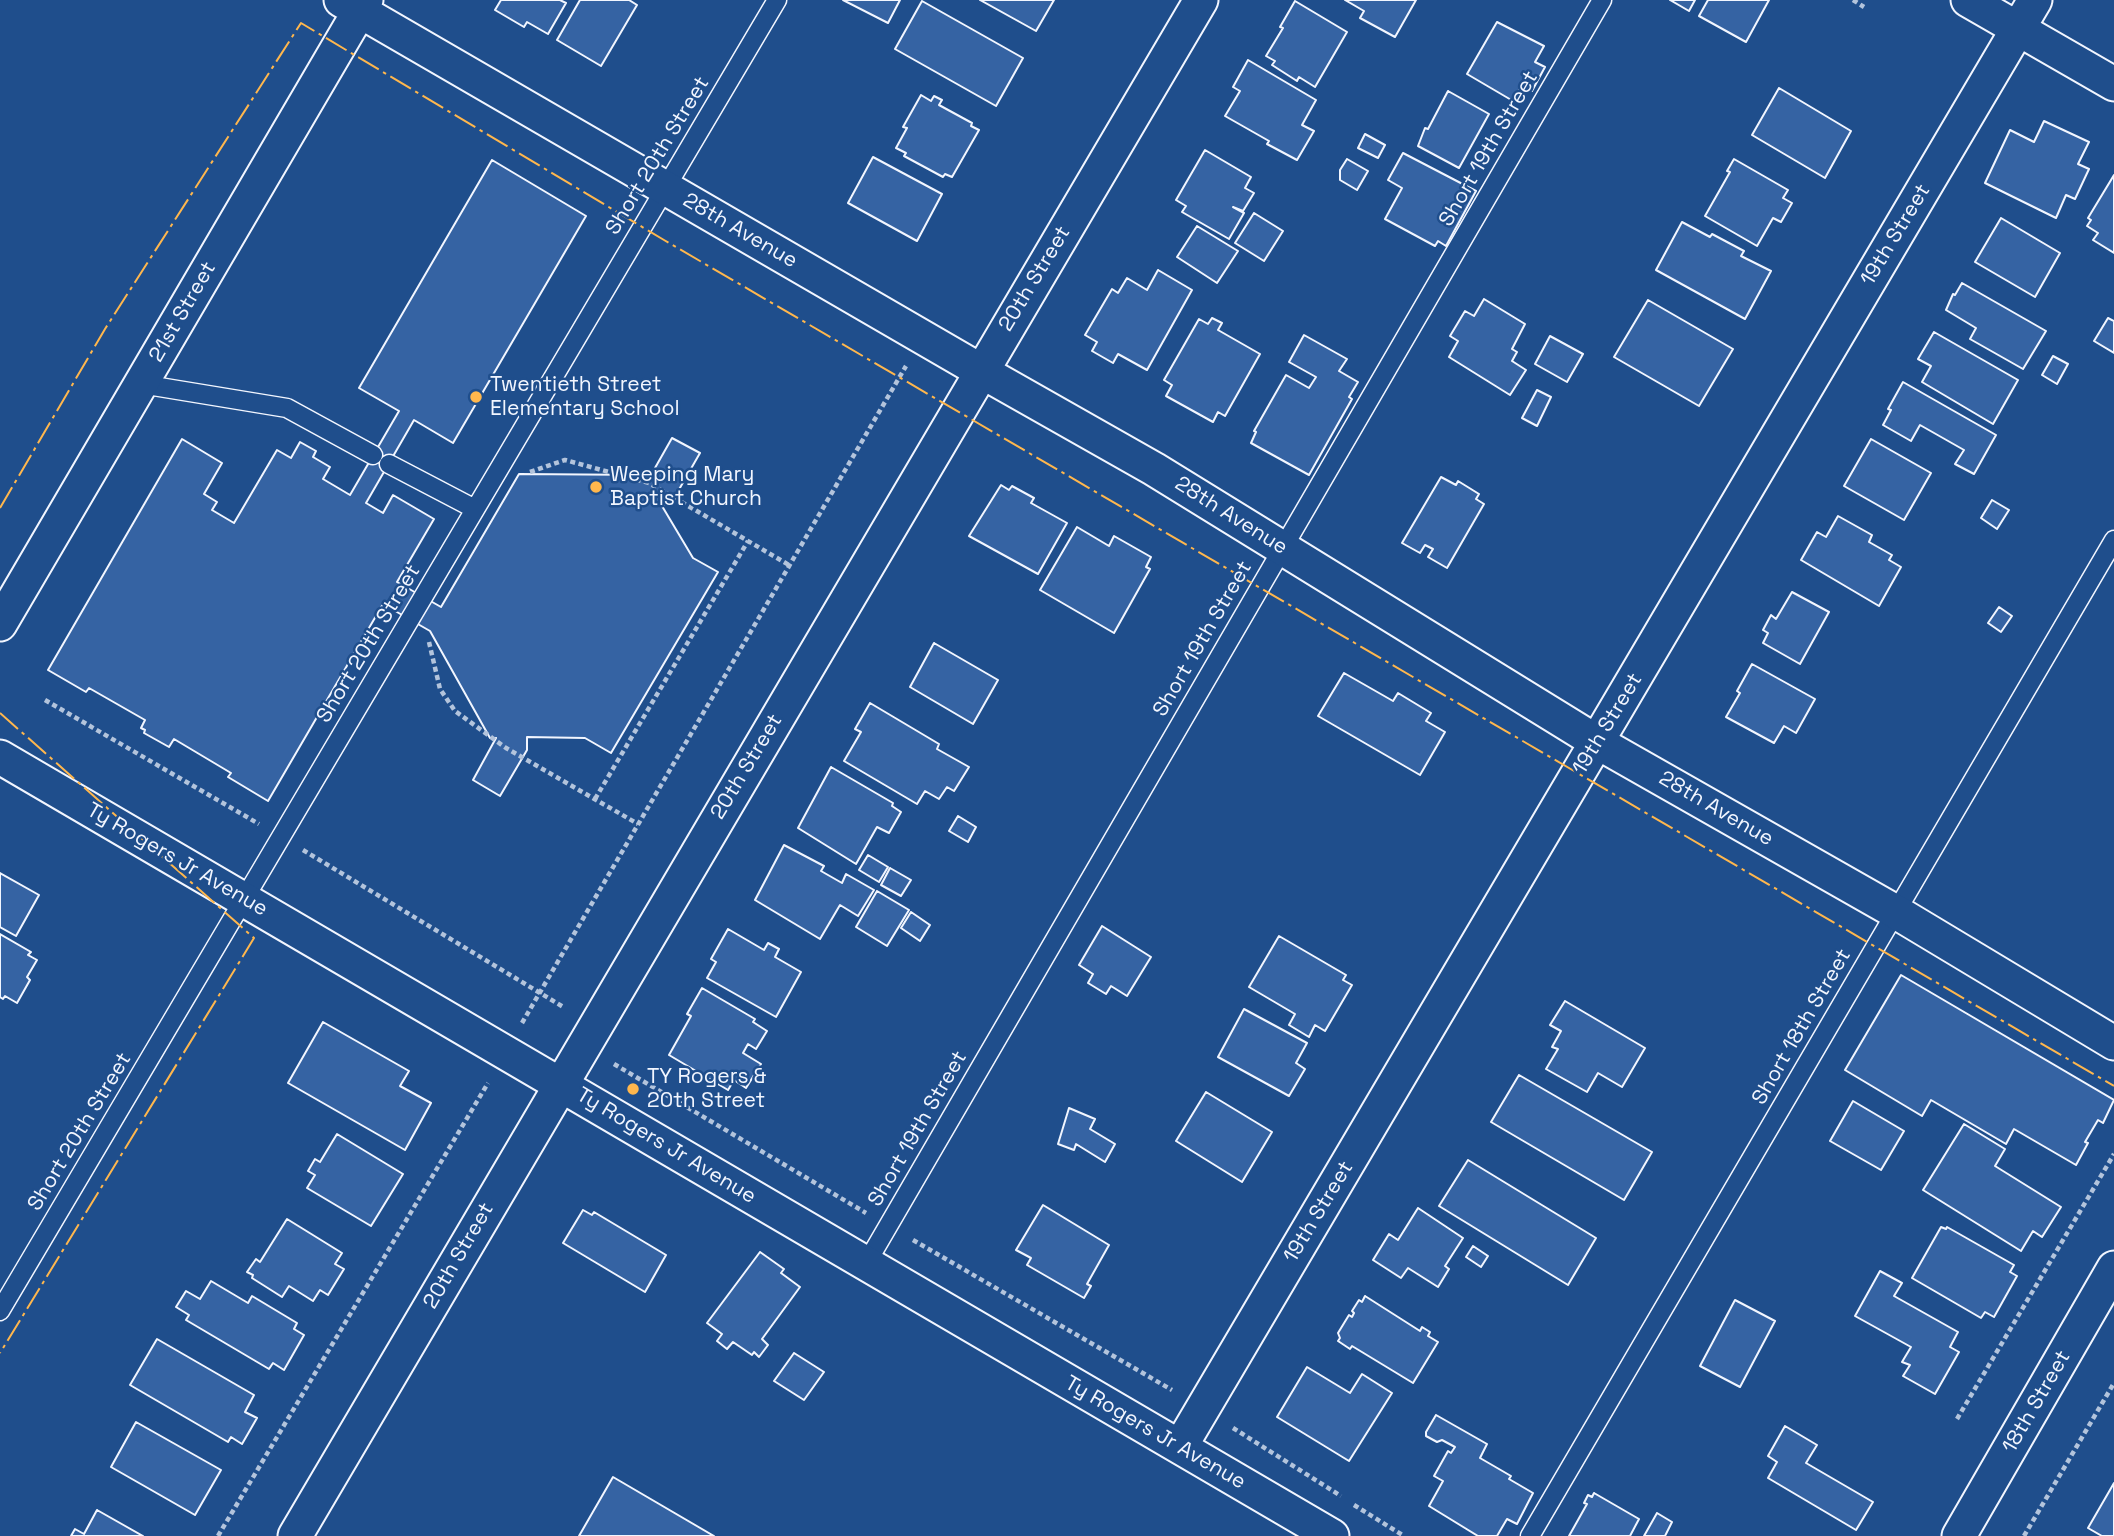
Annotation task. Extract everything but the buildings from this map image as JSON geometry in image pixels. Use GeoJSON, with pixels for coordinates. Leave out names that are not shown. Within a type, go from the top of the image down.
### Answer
{"type":"FeatureCollection","features":[{"type":"Feature","properties":{"kind":"street","name":"20th Street"},"geometry":{"type":"LineString","coordinates":[[295,1536],[1200,0]]}},
{"type":"Feature","properties":{"kind":"street"},"geometry":{"type":"LineString","coordinates":[[1968,0],[2114,84]]}},
{"type":"Feature","properties":{"kind":"street","name":"19th Street"},"geometry":{"type":"LineString","coordinates":[[1180,1447],[2035,0]]}},
{"type":"Feature","properties":{"kind":"street","name":"28th Avenue"},"geometry":{"type":"LineString","coordinates":[[356,4],[922,338],[1154,469],[1597,742],[1896,912],[2114,1042]]}},
{"type":"Feature","properties":{"kind":"street","name":"21st Street"},"geometry":{"type":"LineString","coordinates":[[0,624],[141,384],[356,4]]}},
{"type":"Feature","properties":{"kind":"street","name":"Ty Rogers Jr Avenue"},"geometry":{"type":"LineString","coordinates":[[0,757],[1332,1536]]}},
{"type":"Feature","properties":{"kind":"street","name":"18th Street"},"geometry":{"type":"LineString","coordinates":[[1959,1536],[2114,1268]]}},
{"type":"Feature","properties":{"kind":"lane","name":"Short 20th Street"},"geometry":{"type":"LineString","coordinates":[[0,1311],[777,0]]}},
{"type":"Feature","properties":{"kind":"lane","name":"Short 19th Street"},"geometry":{"type":"LineString","coordinates":[[866,1264],[1602,0]]}},
{"type":"Feature","properties":{"kind":"lane"},"geometry":{"type":"LineString","coordinates":[[141,384],[287,408],[373,455]]}},
{"type":"Feature","properties":{"kind":"lane"},"geometry":{"type":"LineString","coordinates":[[389,464],[475,509]]}},
{"type":"Feature","properties":{"kind":"lane","name":"Short 18th Street"},"geometry":{"type":"LineString","coordinates":[[1530,1536],[2114,540]]}},
{"type":"Feature","properties":{"kind":"path"},"geometry":{"type":"LineString","coordinates":[[1853,0],[1864,7]]}},
{"type":"Feature","properties":{"kind":"path"},"geometry":{"type":"LineString","coordinates":[[218,1536],[506,1052],[922,338]]}},
{"type":"Feature","properties":{"kind":"path"},"geometry":{"type":"LineString","coordinates":[[528,472],[565,460],[649,483],[789,565]]}},
{"type":"Feature","properties":{"kind":"path"},"geometry":{"type":"LineString","coordinates":[[595,799],[748,541]]}},
{"type":"Feature","properties":{"kind":"path"},"geometry":{"type":"LineString","coordinates":[[426,631],[440,689],[455,711],[506,748],[638,824]]}},
{"type":"Feature","properties":{"kind":"path"},"geometry":{"type":"LineString","coordinates":[[45,700],[281,837],[568,1010],[583,1046],[1203,1408],[1404,1536]]}},
{"type":"Feature","properties":{"kind":"path"},"geometry":{"type":"LineString","coordinates":[[1957,1419],[2114,1154]]}},
{"type":"Feature","properties":{"kind":"path"},"geometry":{"type":"LineString","coordinates":[[2024,1536],[2114,1383]]}},
{"type":"Feature","properties":{"kind":"power"},"geometry":{"type":"LineString","coordinates":[[0,508],[105,329],[301,23],[664,240],[2114,1086]]}},
{"type":"Feature","properties":{"kind":"power"},"geometry":{"type":"LineString","coordinates":[[0,713],[254,938],[0,1353]]}},
{"type":"Feature","properties":{"kind":"place","name":"Twentieth Street Elementary School"},"geometry":{"type":"Point","coordinates":[476,397]}},
{"type":"Feature","properties":{"kind":"place","name":"Weeping Mary Baptist Church"},"geometry":{"type":"Point","coordinates":[596,487]}},
{"type":"Feature","properties":{"kind":"place","name":"TY Rogers & 20th Street"},"geometry":{"type":"Point","coordinates":[633,1089]}}]}
